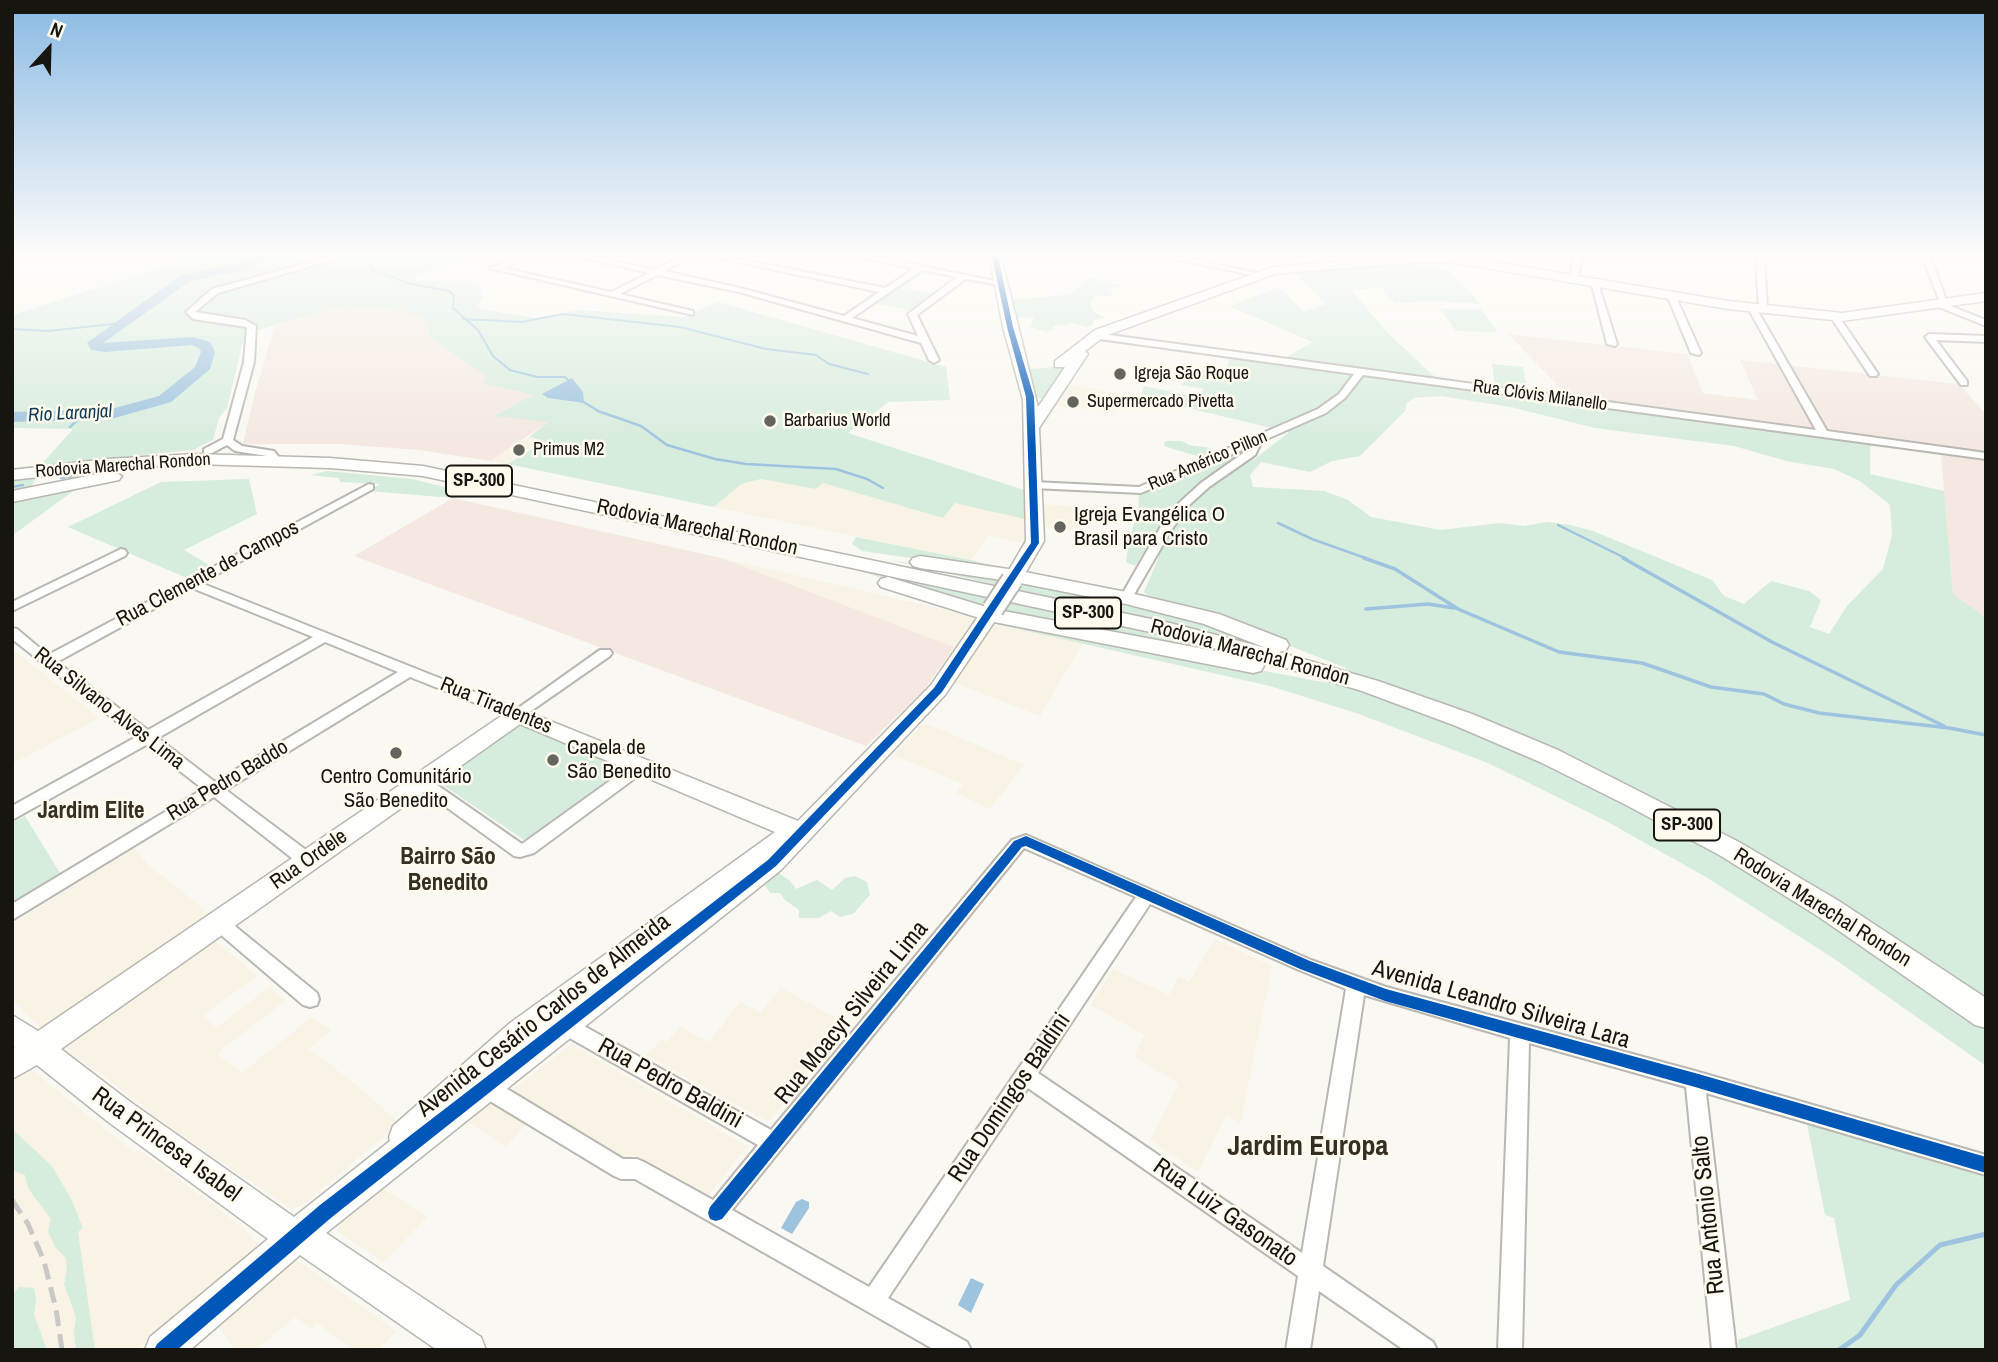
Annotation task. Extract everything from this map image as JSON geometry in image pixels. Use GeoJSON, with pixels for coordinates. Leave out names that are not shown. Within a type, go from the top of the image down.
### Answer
{"type":"FeatureCollection","features":[{"type":"Feature","properties":{"kind":"main road","name":"Rodovia Marechal Rondon"},"geometry":{"type":"LineString","coordinates":[[13,475],[166,460],[276,461],[384,467],[454,476],[1211,640],[1326,672],[1423,705],[1549,756],[1683,823],[1829,909],[1986,1015]]}},
{"type":"Feature","properties":{"kind":"main road","name":"Rodovia Marechal Rondon"},"geometry":{"type":"LineString","coordinates":[[12,497],[146,471],[276,461]]}},
{"type":"Feature","properties":{"kind":"main road"},"geometry":{"type":"LineString","coordinates":[[12,497],[34,488],[41,480],[35,476],[13,475]]}},
{"type":"Feature","properties":{"kind":"main road"},"geometry":{"type":"LineString","coordinates":[[747,539],[1013,578],[1126,598],[1224,624],[1423,705]]}},
{"type":"Feature","properties":{"kind":"main road"},"geometry":{"type":"LineString","coordinates":[[747,539],[991,612],[1326,679],[1423,705]]}},
{"type":"Feature","properties":{"kind":"street"},"geometry":{"type":"LineString","coordinates":[[208,452],[228,441],[249,362],[252,326],[219,320]]}},
{"type":"Feature","properties":{"kind":"street"},"geometry":{"type":"LineString","coordinates":[[847,320],[925,341]]}},
{"type":"Feature","properties":{"kind":"street"},"geometry":{"type":"LineString","coordinates":[[915,320],[934,360]]}},
{"type":"Feature","properties":{"kind":"street","name":"Avenida Cesário Carlos de Almeida"},"geometry":{"type":"LineString","coordinates":[[163,1350],[326,1211],[442,1101],[555,1020],[684,921],[772,863],[802,827],[938,690],[1035,543],[1030,400],[1010,320]]}},
{"type":"Feature","properties":{"kind":"street"},"geometry":{"type":"LineString","coordinates":[[1021,365],[1055,365],[1092,339],[1143,320]]}},
{"type":"Feature","properties":{"kind":"street"},"geometry":{"type":"LineString","coordinates":[[1605,320],[1612,344]]}},
{"type":"Feature","properties":{"kind":"street"},"geometry":{"type":"LineString","coordinates":[[1681,320],[1696,354]]}},
{"type":"Feature","properties":{"kind":"street"},"geometry":{"type":"LineString","coordinates":[[1764,320],[1822,434]]}},
{"type":"Feature","properties":{"kind":"street"},"geometry":{"type":"LineString","coordinates":[[1836,320],[1873,374]]}},
{"type":"Feature","properties":{"kind":"street"},"geometry":{"type":"LineString","coordinates":[[1964,383],[1929,337],[1986,339]]}},
{"type":"Feature","properties":{"kind":"street","name":"Rua Clóvis Milanello"},"geometry":{"type":"LineString","coordinates":[[1092,339],[1361,371],[1986,456]]}},
{"type":"Feature","properties":{"kind":"street"},"geometry":{"type":"LineString","coordinates":[[1031,428],[1049,401],[1055,365]]}},
{"type":"Feature","properties":{"kind":"street","name":"Rua Américo Pillon"},"geometry":{"type":"LineString","coordinates":[[1033,485],[1139,491],[1332,405],[1361,371]]}},
{"type":"Feature","properties":{"kind":"street"},"geometry":{"type":"LineString","coordinates":[[1030,400],[1049,401]]}},
{"type":"Feature","properties":{"kind":"street"},"geometry":{"type":"LineString","coordinates":[[1126,598],[1166,528],[1183,505],[1205,485],[1251,453],[1257,440]]}},
{"type":"Feature","properties":{"kind":"street"},"geometry":{"type":"LineString","coordinates":[[228,441],[239,449],[270,453],[276,461]]}},
{"type":"Feature","properties":{"kind":"street","name":"Rua Clemente de Campos"},"geometry":{"type":"LineString","coordinates":[[47,661],[369,487]]}},
{"type":"Feature","properties":{"kind":"street"},"geometry":{"type":"LineString","coordinates":[[12,607],[121,553]]}},
{"type":"Feature","properties":{"kind":"street","name":"Rua Tiradentes"},"geometry":{"type":"LineString","coordinates":[[190,583],[641,766],[802,827]]}},
{"type":"Feature","properties":{"kind":"street","name":"Rua Silvano Alves Lima"},"geometry":{"type":"LineString","coordinates":[[12,632],[308,860]]}},
{"type":"Feature","properties":{"kind":"street"},"geometry":{"type":"LineString","coordinates":[[12,814],[324,637]]}},
{"type":"Feature","properties":{"kind":"street","name":"Rua Ordele"},"geometry":{"type":"LineString","coordinates":[[12,1066],[606,653]]}},
{"type":"Feature","properties":{"kind":"street","name":"Rua Pedro Baddo"},"geometry":{"type":"LineString","coordinates":[[12,913],[409,671]]}},
{"type":"Feature","properties":{"kind":"street"},"geometry":{"type":"LineString","coordinates":[[422,782],[520,851],[528,849],[641,766]]}},
{"type":"Feature","properties":{"kind":"street","name":"Avenida Leandro Silveira Lara"},"geometry":{"type":"LineString","coordinates":[[1022,842],[1032,842],[1356,985],[1986,1165]]}},
{"type":"Feature","properties":{"kind":"street","name":"Rua Moacyr Silveira Lima"},"geometry":{"type":"LineString","coordinates":[[716,1213],[1022,842]]}},
{"type":"Feature","properties":{"kind":"street","name":"Rua Domingos Baldini"},"geometry":{"type":"LineString","coordinates":[[872,1302],[1147,895]]}},
{"type":"Feature","properties":{"kind":"street"},"geometry":{"type":"LineString","coordinates":[[219,923],[310,999]]}},
{"type":"Feature","properties":{"kind":"street"},"geometry":{"type":"LineString","coordinates":[[1298,1350],[1356,985]]}},
{"type":"Feature","properties":{"kind":"street","name":"Avenida Cesário Carlos de Almeida"},"geometry":{"type":"LineString","coordinates":[[326,1211],[487,1088],[555,1020]]}},
{"type":"Feature","properties":{"kind":"street","name":"Rua Pedro Baldini"},"geometry":{"type":"LineString","coordinates":[[555,1020],[773,1142]]}},
{"type":"Feature","properties":{"kind":"street","name":"Rua Princesa Isabel"},"geometry":{"type":"LineString","coordinates":[[12,1028],[277,1226],[317,1246],[468,1350]]}},
{"type":"Feature","properties":{"kind":"street"},"geometry":{"type":"LineString","coordinates":[[1510,1350],[1520,1034]]}},
{"type":"Feature","properties":{"kind":"street","name":"Rua Luiz Gasonato"},"geometry":{"type":"LineString","coordinates":[[1026,1076],[1425,1350]]}},
{"type":"Feature","properties":{"kind":"street","name":"Rua Antonio Salto"},"geometry":{"type":"LineString","coordinates":[[1695,1080],[1724,1350]]}},
{"type":"Feature","properties":{"kind":"street"},"geometry":{"type":"LineString","coordinates":[[487,1088],[621,1169],[637,1169],[959,1350]]}},
{"type":"Feature","properties":{"kind":"shaded area"},"geometry":{"type":"Polygon","coordinates":[[[297,320],[423,320],[428,324],[429,337],[488,377],[483,383],[534,395],[496,415],[548,422],[491,461],[419,450],[339,444],[243,444],[275,326],[297,320]]]}},
{"type":"Feature","properties":{"kind":"shaded area"},"geometry":{"type":"Polygon","coordinates":[[[1508,334],[1687,354],[1703,393],[1758,400],[1740,360],[1959,384],[1986,414],[1986,620],[1979,612],[1953,596],[1941,454],[1436,385],[1437,379],[1568,396],[1508,334]]]}},
{"type":"Feature","properties":{"kind":"shaded area"},"geometry":{"type":"Polygon","coordinates":[[[1069,385],[1131,395],[1124,405],[1116,404],[1113,411],[1054,406],[1069,385]]]}},
{"type":"Feature","properties":{"kind":"shaded area","name":"Primus M2"},"geometry":{"type":"Polygon","coordinates":[[[529,437],[546,441],[508,464],[491,461],[529,437]]]}},
{"type":"Feature","properties":{"kind":"shaded area"},"geometry":{"type":"Polygon","coordinates":[[[761,479],[816,489],[823,483],[943,518],[955,503],[989,510],[1024,519],[1025,544],[988,535],[971,560],[714,507],[741,484],[761,479]]]}},
{"type":"Feature","properties":{"kind":"shaded area"},"geometry":{"type":"Polygon","coordinates":[[[453,498],[721,558],[954,647],[924,690],[866,746],[354,556],[453,498]]]}},
{"type":"Feature","properties":{"kind":"shaded area"},"geometry":{"type":"Polygon","coordinates":[[[1043,504],[1079,507],[1081,533],[1044,527],[1043,504]]]}},
{"type":"Feature","properties":{"kind":"shaded area"},"geometry":{"type":"Polygon","coordinates":[[[721,558],[971,616],[974,619],[1083,642],[1040,716],[935,675],[953,647],[721,558]]]}},
{"type":"Feature","properties":{"kind":"shaded area"},"geometry":{"type":"Polygon","coordinates":[[[12,649],[99,718],[12,764],[12,649]]]}},
{"type":"Feature","properties":{"kind":"shaded area"},"geometry":{"type":"Polygon","coordinates":[[[927,724],[1024,765],[990,809],[956,793],[963,784],[894,755],[921,725],[927,724]]]}},
{"type":"Feature","properties":{"kind":"shaded area"},"geometry":{"type":"Polygon","coordinates":[[[134,849],[157,874],[212,916],[43,1031],[12,999],[12,924],[134,849]]]}},
{"type":"Feature","properties":{"kind":"shaded area"},"geometry":{"type":"Polygon","coordinates":[[[211,937],[257,976],[203,1015],[216,1028],[270,987],[286,1000],[216,1054],[242,1073],[311,1018],[331,1030],[309,1049],[355,1084],[399,1123],[302,1206],[290,1208],[174,1130],[63,1046],[211,937]]]}},
{"type":"Feature","properties":{"kind":"shaded area"},"geometry":{"type":"Polygon","coordinates":[[[1215,939],[1272,966],[1240,1125],[1226,1115],[1198,1172],[1150,1140],[1179,1084],[1134,1056],[1145,1035],[1090,1005],[1113,969],[1169,995],[1179,977],[1189,982],[1215,939]]]}},
{"type":"Feature","properties":{"kind":"shaded area"},"geometry":{"type":"Polygon","coordinates":[[[781,988],[849,1025],[768,1122],[646,1055],[662,1040],[667,1042],[680,1027],[709,1042],[740,1002],[760,1013],[781,988]]]}},
{"type":"Feature","properties":{"kind":"shaded area"},"geometry":{"type":"Polygon","coordinates":[[[571,1044],[747,1146],[709,1195],[632,1154],[622,1165],[517,1100],[512,1090],[571,1044]]]}},
{"type":"Feature","properties":{"kind":"shaded area"},"geometry":{"type":"Polygon","coordinates":[[[31,1069],[117,1139],[135,1152],[140,1150],[239,1224],[259,1245],[137,1350],[20,1350],[20,1328],[12,1295],[12,1079],[31,1069]]]}},
{"type":"Feature","properties":{"kind":"shaded area"},"geometry":{"type":"Polygon","coordinates":[[[490,1100],[528,1122],[506,1147],[465,1120],[490,1100]]]}},
{"type":"Feature","properties":{"kind":"shaded area"},"geometry":{"type":"Polygon","coordinates":[[[382,1188],[427,1217],[384,1262],[337,1231],[339,1223],[382,1188]]]}},
{"type":"Feature","properties":{"kind":"shaded area"},"geometry":{"type":"Polygon","coordinates":[[[298,1261],[396,1331],[378,1350],[347,1350],[348,1346],[317,1323],[312,1328],[295,1317],[255,1350],[235,1350],[217,1326],[289,1263],[298,1261]]]}},
{"type":"Feature","properties":{"kind":"green space"},"geometry":{"type":"Polygon","coordinates":[[[12,320],[295,320],[245,334],[227,408],[219,418],[213,440],[193,450],[41,465],[73,429],[12,428],[12,320]]]}},
{"type":"Feature","properties":{"kind":"green space"},"geometry":{"type":"Polygon","coordinates":[[[423,320],[780,320],[946,367],[950,400],[889,402],[848,433],[1024,490],[1024,519],[955,503],[943,518],[823,483],[816,489],[761,479],[741,484],[714,507],[508,464],[545,441],[529,437],[548,422],[494,416],[533,395],[482,383],[487,377],[429,337],[428,324],[423,320]]]}},
{"type":"Feature","properties":{"kind":"green space"},"geometry":{"type":"Polygon","coordinates":[[[1033,320],[1097,320],[1087,327],[1071,323],[1053,326],[1053,330],[1047,332],[1030,327],[1033,320]]]}},
{"type":"Feature","properties":{"kind":"green space"},"geometry":{"type":"Polygon","coordinates":[[[1261,320],[1376,320],[1437,379],[1436,385],[1870,445],[1870,474],[1944,491],[1953,595],[1979,612],[1986,620],[1986,1066],[1833,958],[1706,877],[1606,821],[1488,763],[1356,713],[1270,686],[996,624],[1000,620],[1338,685],[1346,668],[1242,627],[1151,598],[1144,592],[1165,542],[1150,542],[1135,566],[1126,562],[1139,494],[1213,461],[1164,446],[1165,441],[1182,441],[1189,445],[1211,448],[1225,456],[1251,446],[1233,459],[1255,459],[1289,432],[1141,397],[1144,386],[1197,397],[1204,389],[1181,385],[1196,368],[1225,372],[1231,356],[1277,362],[1313,342],[1261,320]],[[1441,396],[1414,398],[1406,404],[1405,411],[1360,456],[1332,461],[1310,472],[1261,462],[1250,475],[1253,487],[1324,491],[1348,500],[1371,517],[1441,530],[1499,523],[1524,526],[1547,522],[1593,531],[1712,580],[1724,596],[1744,604],[1771,581],[1809,591],[1821,600],[1810,627],[1829,634],[1847,606],[1883,569],[1892,535],[1890,505],[1860,481],[1834,469],[1786,461],[1734,446],[1595,428],[1510,407],[1441,396]]]}},
{"type":"Feature","properties":{"kind":"green space"},"geometry":{"type":"Polygon","coordinates":[[[1448,320],[1488,320],[1497,332],[1456,331],[1448,320]]]}},
{"type":"Feature","properties":{"kind":"green space"},"geometry":{"type":"Polygon","coordinates":[[[1492,364],[1523,367],[1527,388],[1495,384],[1492,364]]]}},
{"type":"Feature","properties":{"kind":"green space"},"geometry":{"type":"Polygon","coordinates":[[[1065,366],[1045,399],[1035,398],[1027,371],[1065,366]]]}},
{"type":"Feature","properties":{"kind":"green space"},"geometry":{"type":"Polygon","coordinates":[[[41,465],[28,496],[80,486],[13,535],[12,468],[41,465]]]}},
{"type":"Feature","properties":{"kind":"green space"},"geometry":{"type":"Polygon","coordinates":[[[327,471],[412,479],[465,492],[467,495],[453,498],[369,491],[380,484],[340,482],[339,478],[310,475],[327,471]]]}},
{"type":"Feature","properties":{"kind":"green space"},"geometry":{"type":"Polygon","coordinates":[[[249,479],[257,514],[184,550],[211,566],[187,578],[68,527],[161,482],[249,479]]]}},
{"type":"Feature","properties":{"kind":"green space"},"geometry":{"type":"Polygon","coordinates":[[[856,537],[1007,569],[1001,571],[862,551],[852,544],[856,537]]]}},
{"type":"Feature","properties":{"kind":"green space"},"geometry":{"type":"Polygon","coordinates":[[[890,560],[1000,576],[1181,615],[1268,648],[890,560]]]}},
{"type":"Feature","properties":{"kind":"green space"},"geometry":{"type":"Polygon","coordinates":[[[851,568],[1167,636],[1275,664],[1274,667],[1208,655],[978,609],[851,568]]]}},
{"type":"Feature","properties":{"kind":"green space"},"geometry":{"type":"Polygon","coordinates":[[[519,724],[625,768],[532,838],[524,840],[437,781],[519,724]]]}},
{"type":"Feature","properties":{"kind":"green space"},"geometry":{"type":"Polygon","coordinates":[[[25,816],[60,873],[12,902],[12,823],[25,816]]]}},
{"type":"Feature","properties":{"kind":"green space"},"geometry":{"type":"Polygon","coordinates":[[[779,873],[796,889],[817,880],[832,890],[845,878],[855,876],[867,882],[870,895],[853,914],[840,917],[831,911],[819,918],[799,918],[799,910],[780,893],[770,893],[765,885],[779,873]]]}},
{"type":"Feature","properties":{"kind":"green space"},"geometry":{"type":"Polygon","coordinates":[[[1807,1124],[1986,1177],[1986,1350],[1739,1350],[1738,1340],[1850,1300],[1834,1218],[1825,1215],[1807,1124]]]}},
{"type":"Feature","properties":{"kind":"green space"},"geometry":{"type":"Polygon","coordinates":[[[12,1129],[52,1166],[72,1201],[83,1228],[78,1232],[95,1350],[76,1350],[76,1317],[64,1284],[66,1258],[55,1247],[48,1231],[51,1219],[28,1188],[25,1175],[12,1170],[12,1129]]]}},
{"type":"Feature","properties":{"kind":"green space"},"geometry":{"type":"Polygon","coordinates":[[[19,1287],[34,1288],[34,1315],[47,1350],[12,1350],[12,1295],[19,1287]]]}},
{"type":"Feature","properties":{"kind":"water"},"geometry":{"type":"Polygon","coordinates":[[[572,378],[583,392],[584,403],[548,398],[542,394],[572,378]]]}},
{"type":"Feature","properties":{"kind":"water"},"geometry":{"type":"Polygon","coordinates":[[[802,1199],[809,1202],[809,1208],[792,1234],[781,1228],[796,1202],[802,1199]]]}},
{"type":"Feature","properties":{"kind":"water"},"geometry":{"type":"Polygon","coordinates":[[[971,1278],[984,1284],[971,1313],[958,1305],[971,1278]]]}},
{"type":"Feature","properties":{"kind":"waterway","name":"Rio Laranjal"},"geometry":{"type":"LineString","coordinates":[[12,417],[111,414],[140,408],[165,399],[202,369],[208,352],[205,345],[193,341],[96,347],[94,343],[127,320]]}},
{"type":"Feature","properties":{"kind":"waterway"},"geometry":{"type":"LineString","coordinates":[[466,320],[478,330],[493,356],[510,370],[537,377],[565,377],[569,381]]}},
{"type":"Feature","properties":{"kind":"waterway"},"geometry":{"type":"LineString","coordinates":[[474,320],[522,322],[535,320]]}},
{"type":"Feature","properties":{"kind":"waterway"},"geometry":{"type":"LineString","coordinates":[[613,320],[680,327],[766,349],[816,355],[829,364],[868,374]]}},
{"type":"Feature","properties":{"kind":"waterway"},"geometry":{"type":"LineString","coordinates":[[12,329],[48,331],[122,323]]}},
{"type":"Feature","properties":{"kind":"waterway"},"geometry":{"type":"LineString","coordinates":[[582,401],[598,411],[641,426],[667,445],[715,459],[746,464],[836,469],[867,479],[883,488]]}},
{"type":"Feature","properties":{"kind":"waterway"},"geometry":{"type":"LineString","coordinates":[[70,427],[82,416]]}},
{"type":"Feature","properties":{"kind":"waterway"},"geometry":{"type":"LineString","coordinates":[[61,478],[127,468]]}},
{"type":"Feature","properties":{"kind":"waterway"},"geometry":{"type":"LineString","coordinates":[[12,487],[23,485]]}},
{"type":"Feature","properties":{"kind":"waterway"},"geometry":{"type":"LineString","coordinates":[[1278,523],[1312,539],[1368,559]]}},
{"type":"Feature","properties":{"kind":"waterway"},"geometry":{"type":"LineString","coordinates":[[1558,525],[1627,559]]}},
{"type":"Feature","properties":{"kind":"waterway"},"geometry":{"type":"LineString","coordinates":[[1364,558],[1395,569],[1458,609],[1559,652],[1642,663],[1711,687],[1764,694],[1784,704],[1819,713],[1949,728],[1986,735]]}},
{"type":"Feature","properties":{"kind":"waterway"},"geometry":{"type":"LineString","coordinates":[[1623,558],[1772,642],[1944,726]]}},
{"type":"Feature","properties":{"kind":"waterway"},"geometry":{"type":"LineString","coordinates":[[1366,609],[1428,604],[1454,608]]}},
{"type":"Feature","properties":{"kind":"waterway"},"geometry":{"type":"LineString","coordinates":[[1839,1350],[1860,1335],[1896,1285],[1940,1245],[1986,1234]]}},
{"type":"Feature","properties":{"kind":"railway"},"geometry":{"type":"LineString","coordinates":[[12,1200],[28,1224],[44,1261],[56,1309],[62,1350]]}},
{"type":"Feature","properties":{"kind":"cycle path"},"geometry":{"type":"LineString","coordinates":[[163,1350],[326,1211],[772,863],[938,690],[1035,543],[1030,397],[1008,320]]}},
{"type":"Feature","properties":{"kind":"cycle path"},"geometry":{"type":"LineString","coordinates":[[716,1213],[1018,844],[1026,841],[1305,965],[1385,995],[1695,1080],[1986,1165]]}},
{"type":"Feature","properties":{"kind":"place","name":"Igreja São Roque"},"geometry":{"type":"Point","coordinates":[1120,374]}},
{"type":"Feature","properties":{"kind":"place","name":"Supermercado Pivetta"},"geometry":{"type":"Point","coordinates":[1073,402]}},
{"type":"Feature","properties":{"kind":"place","name":"Barbarius World"},"geometry":{"type":"Point","coordinates":[770,421]}},
{"type":"Feature","properties":{"kind":"place","name":"Primus M2"},"geometry":{"type":"Point","coordinates":[519,450]}},
{"type":"Feature","properties":{"kind":"place","name":"Igreja Evangélica O Brasil para Cristo"},"geometry":{"type":"Point","coordinates":[1060,527]}},
{"type":"Feature","properties":{"kind":"place","name":"Centro Comunitário São Benedito"},"geometry":{"type":"Point","coordinates":[396,753]}},
{"type":"Feature","properties":{"kind":"place","name":"Capela de São Benedito"},"geometry":{"type":"Point","coordinates":[553,760]}},
{"type":"Feature","properties":{"kind":"district","name":"Jardim Elite"},"geometry":{"type":"Point","coordinates":[91,812]}},
{"type":"Feature","properties":{"kind":"district","name":"Bairro São Benedito"},"geometry":{"type":"Point","coordinates":[448,871]}},
{"type":"Feature","properties":{"kind":"district","name":"Jardim Europa"},"geometry":{"type":"Point","coordinates":[1308,1147]}}]}
